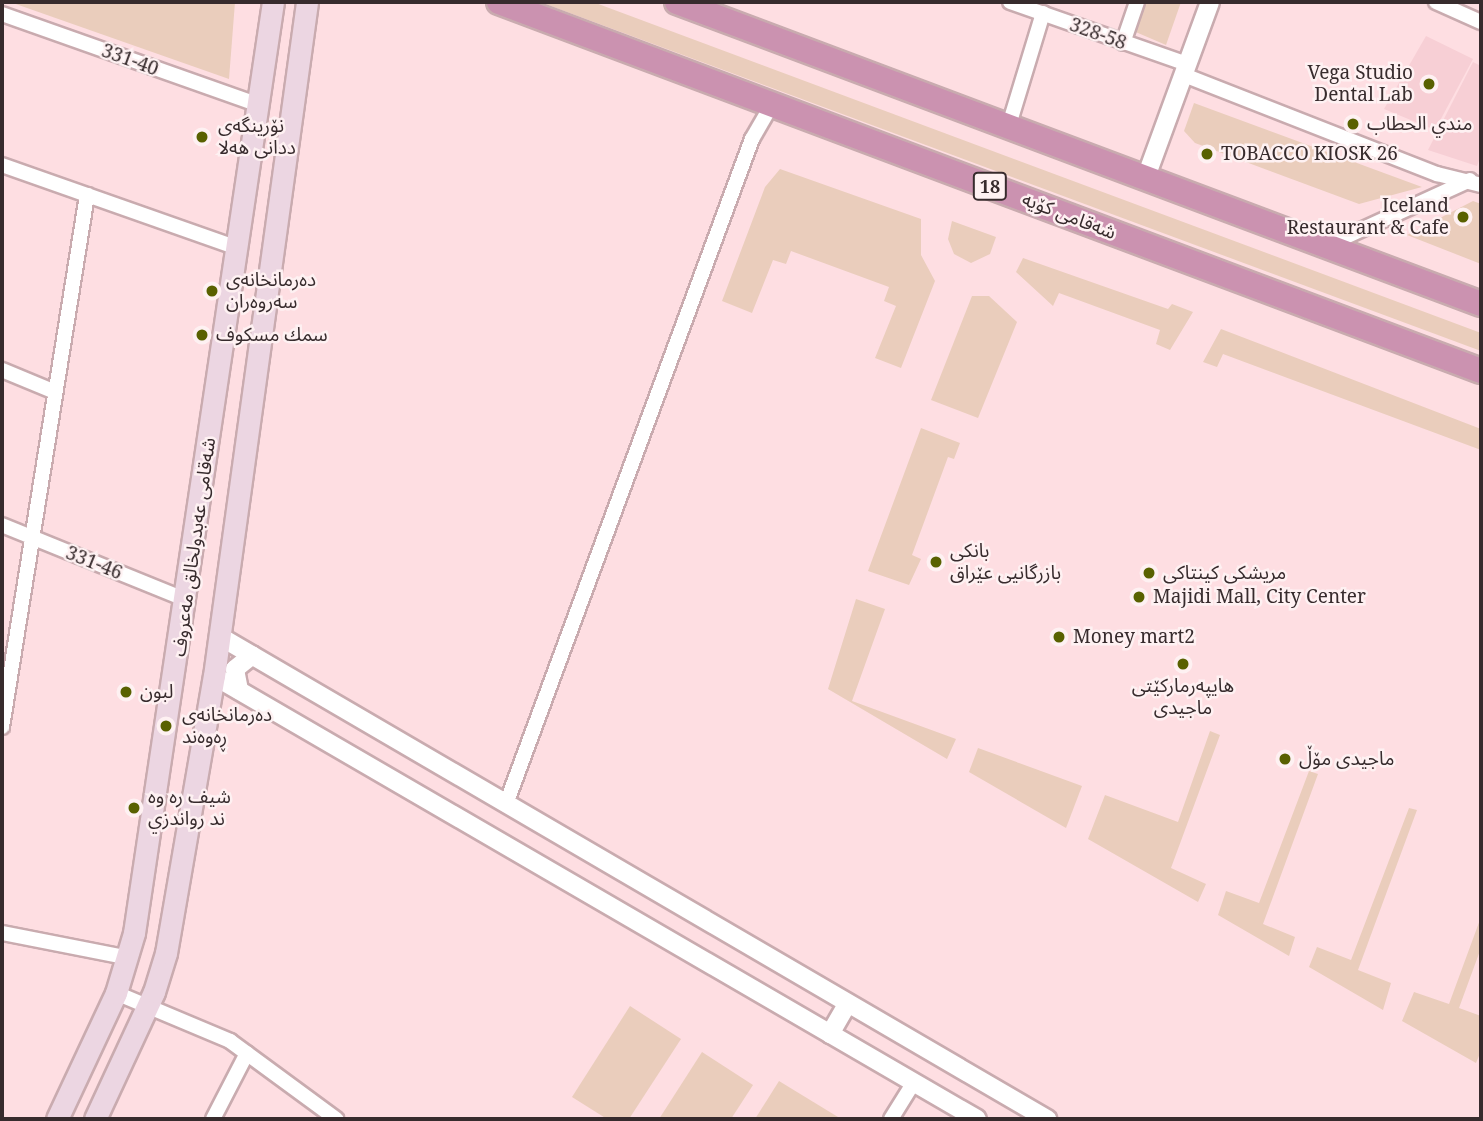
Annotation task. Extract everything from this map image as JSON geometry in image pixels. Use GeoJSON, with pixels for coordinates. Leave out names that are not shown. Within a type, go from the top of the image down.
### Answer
{"type":"FeatureCollection","features":[{"type":"Feature","properties":{"kind":"highway","name":"شەقامی کۆیە"},"geometry":{"type":"LineString","coordinates":[[499,2],[1481,371]]}},
{"type":"Feature","properties":{"kind":"highway"},"geometry":{"type":"LineString","coordinates":[[677,2],[1481,304]]}},
{"type":"Feature","properties":{"kind":"main road","name":"شەقامی عەبدولخالق مەعروف"},"geometry":{"type":"LineString","coordinates":[[57,1119],[116,993],[129,958],[187,600],[273,2]]}},
{"type":"Feature","properties":{"kind":"main road","name":"شەقامی عەبدولخالق مەعروف"},"geometry":{"type":"LineString","coordinates":[[95,1119],[148,1004],[166,953],[214,676],[307,2]]}},
{"type":"Feature","properties":{"kind":"main road"},"geometry":{"type":"LineString","coordinates":[[264,68],[297,73]]}},
{"type":"Feature","properties":{"kind":"street","name":"328-58"},"geometry":{"type":"LineString","coordinates":[[1010,2],[1123,43],[1437,174],[1478,181]]}},
{"type":"Feature","properties":{"kind":"street"},"geometry":{"type":"LineString","coordinates":[[1123,43],[1138,2]]}},
{"type":"Feature","properties":{"kind":"street"},"geometry":{"type":"LineString","coordinates":[[1146,177],[1210,2]]}},
{"type":"Feature","properties":{"kind":"street"},"geometry":{"type":"LineString","coordinates":[[1436,2],[1481,22]]}},
{"type":"Feature","properties":{"kind":"street"},"geometry":{"type":"LineString","coordinates":[[1009,125],[1043,13]]}},
{"type":"Feature","properties":{"kind":"street","name":"331-40"},"geometry":{"type":"LineString","coordinates":[[2,14],[258,105]]}},
{"type":"Feature","properties":{"kind":"street"},"geometry":{"type":"LineString","coordinates":[[506,804],[752,139],[772,105]]}},
{"type":"Feature","properties":{"kind":"street"},"geometry":{"type":"LineString","coordinates":[[2,165],[238,248]]}},
{"type":"Feature","properties":{"kind":"street"},"geometry":{"type":"LineString","coordinates":[[1328,245],[1478,181]]}},
{"type":"Feature","properties":{"kind":"street"},"geometry":{"type":"LineString","coordinates":[[2,727],[5,688],[33,538],[87,195]]}},
{"type":"Feature","properties":{"kind":"street"},"geometry":{"type":"LineString","coordinates":[[2,370],[55,392]]}},
{"type":"Feature","properties":{"kind":"street","name":"331-46"},"geometry":{"type":"LineString","coordinates":[[2,525],[187,600]]}},
{"type":"Feature","properties":{"kind":"street"},"geometry":{"type":"LineString","coordinates":[[219,636],[1047,1119]]}},
{"type":"Feature","properties":{"kind":"street"},"geometry":{"type":"LineString","coordinates":[[239,690],[234,669],[251,655]]}},
{"type":"Feature","properties":{"kind":"street"},"geometry":{"type":"LineString","coordinates":[[214,676],[978,1119]]}},
{"type":"Feature","properties":{"kind":"street"},"geometry":{"type":"LineString","coordinates":[[2,933],[129,958]]}},
{"type":"Feature","properties":{"kind":"street"},"geometry":{"type":"LineString","coordinates":[[116,993],[207,1029],[247,1053],[336,1119]]}},
{"type":"Feature","properties":{"kind":"street"},"geometry":{"type":"LineString","coordinates":[[830,1034],[847,1004]]}},
{"type":"Feature","properties":{"kind":"street"},"geometry":{"type":"LineString","coordinates":[[213,1119],[247,1053]]}},
{"type":"Feature","properties":{"kind":"street"},"geometry":{"type":"LineString","coordinates":[[891,1119],[914,1082]]}},
{"type":"Feature","properties":{"kind":"shaded area"},"geometry":{"type":"Polygon","coordinates":[[[10,2],[235,2],[229,79],[10,2]]]}},
{"type":"Feature","properties":{"kind":"shaded area"},"geometry":{"type":"Polygon","coordinates":[[[540,2],[593,2],[1481,333],[1481,351],[540,2]]]}},
{"type":"Feature","properties":{"kind":"shaded area"},"geometry":{"type":"Polygon","coordinates":[[[1142,2],[1181,2],[1166,45],[1131,30],[1142,2]]]}},
{"type":"Feature","properties":{"kind":"shaded area","name":"Vega Studio Dental Lab"},"geometry":{"type":"Polygon","coordinates":[[[1426,36],[1473,59],[1435,130],[1384,109],[1426,36]]]}},
{"type":"Feature","properties":{"kind":"shaded area"},"geometry":{"type":"Polygon","coordinates":[[[1473,62],[1481,66],[1481,155],[1477,166],[1428,150],[1473,62]]]}},
{"type":"Feature","properties":{"kind":"shaded area"},"geometry":{"type":"Polygon","coordinates":[[[1194,103],[1422,187],[1359,204],[1195,143],[1184,131],[1194,103]]]}},
{"type":"Feature","properties":{"kind":"shaded area"},"geometry":{"type":"Polygon","coordinates":[[[780,169],[921,219],[921,255],[935,281],[901,368],[875,358],[896,306],[884,301],[889,287],[791,251],[786,264],[773,260],[752,313],[722,301],[765,187],[780,169]]]}},
{"type":"Feature","properties":{"kind":"shaded area","name":"Iceland Restaurant & Cafe"},"geometry":{"type":"Polygon","coordinates":[[[1473,201],[1481,204],[1481,264],[1407,235],[1473,201]]]}},
{"type":"Feature","properties":{"kind":"shaded area"},"geometry":{"type":"Polygon","coordinates":[[[952,221],[996,237],[990,254],[971,263],[954,254],[948,239],[952,221]]]}},
{"type":"Feature","properties":{"kind":"shaded area"},"geometry":{"type":"Polygon","coordinates":[[[1023,258],[1168,309],[1172,304],[1193,312],[1170,350],[1156,344],[1160,330],[1059,293],[1053,306],[1016,272],[1023,258]]]}},
{"type":"Feature","properties":{"kind":"shaded area"},"geometry":{"type":"Polygon","coordinates":[[[972,296],[989,296],[1017,322],[978,418],[931,400],[972,296]]]}},
{"type":"Feature","properties":{"kind":"shaded area"},"geometry":{"type":"Polygon","coordinates":[[[1221,329],[1481,429],[1481,450],[1223,354],[1217,367],[1203,362],[1221,329]]]}},
{"type":"Feature","properties":{"kind":"shaded area"},"geometry":{"type":"Polygon","coordinates":[[[921,428],[960,443],[954,459],[948,457],[912,555],[921,559],[909,585],[868,571],[921,428]]]}},
{"type":"Feature","properties":{"kind":"shaded area"},"geometry":{"type":"Polygon","coordinates":[[[856,599],[885,609],[852,701],[956,739],[947,759],[828,689],[856,599]]]}},
{"type":"Feature","properties":{"kind":"shaded area"},"geometry":{"type":"Polygon","coordinates":[[[1210,731],[1220,735],[1171,868],[1206,884],[1198,902],[1088,839],[1105,795],[1178,822],[1210,731]]]}},
{"type":"Feature","properties":{"kind":"shaded area"},"geometry":{"type":"Polygon","coordinates":[[[978,748],[1082,786],[1066,828],[969,772],[978,748]]]}},
{"type":"Feature","properties":{"kind":"shaded area"},"geometry":{"type":"Polygon","coordinates":[[[1309,771],[1318,774],[1263,924],[1295,937],[1289,956],[1218,915],[1226,891],[1259,903],[1309,771]]]}},
{"type":"Feature","properties":{"kind":"shaded area"},"geometry":{"type":"Polygon","coordinates":[[[1409,808],[1417,810],[1358,970],[1391,983],[1383,1010],[1309,967],[1317,947],[1351,960],[1409,808]]]}},
{"type":"Feature","properties":{"kind":"shaded area"},"geometry":{"type":"Polygon","coordinates":[[[1481,917],[1481,948],[1459,1008],[1481,1016],[1481,1051],[1476,1063],[1402,1021],[1414,992],[1449,1004],[1481,917]]]}},
{"type":"Feature","properties":{"kind":"shaded area"},"geometry":{"type":"Polygon","coordinates":[[[630,1006],[681,1039],[629,1119],[607,1119],[572,1097],[630,1006]]]}},
{"type":"Feature","properties":{"kind":"shaded area"},"geometry":{"type":"Polygon","coordinates":[[[702,1052],[753,1085],[731,1119],[659,1119],[702,1052]]]}},
{"type":"Feature","properties":{"kind":"shaded area"},"geometry":{"type":"Polygon","coordinates":[[[779,1081],[838,1117],[755,1119],[779,1081]]]}},
{"type":"Feature","properties":{"kind":"place","name":"Vega Studio Dental Lab"},"geometry":{"type":"Point","coordinates":[1429,84]}},
{"type":"Feature","properties":{"kind":"place","name":"مندي الحطاب"},"geometry":{"type":"Point","coordinates":[1353,124]}},
{"type":"Feature","properties":{"kind":"place","name":"نۆرینگەی ددانی هەلا"},"geometry":{"type":"Point","coordinates":[202,137]}},
{"type":"Feature","properties":{"kind":"place","name":"TOBACCO KIOSK 26"},"geometry":{"type":"Point","coordinates":[1207,154]}},
{"type":"Feature","properties":{"kind":"place","name":"Iceland Restaurant & Cafe"},"geometry":{"type":"Point","coordinates":[1463,217]}},
{"type":"Feature","properties":{"kind":"place","name":"دەرمانخانەی سەروەران"},"geometry":{"type":"Point","coordinates":[212,291]}},
{"type":"Feature","properties":{"kind":"place","name":"سمك مسكوف"},"geometry":{"type":"Point","coordinates":[202,335]}},
{"type":"Feature","properties":{"kind":"place","name":"بانکی بازرگانیی عێراق"},"geometry":{"type":"Point","coordinates":[936,562]}},
{"type":"Feature","properties":{"kind":"place","name":"مریشکی کینتاکی"},"geometry":{"type":"Point","coordinates":[1149,573]}},
{"type":"Feature","properties":{"kind":"place","name":"Majidi Mall, City Center"},"geometry":{"type":"Point","coordinates":[1139,597]}},
{"type":"Feature","properties":{"kind":"place","name":"Money mart2"},"geometry":{"type":"Point","coordinates":[1059,637]}},
{"type":"Feature","properties":{"kind":"place","name":"هایپەرمارکێتی ماجیدی"},"geometry":{"type":"Point","coordinates":[1183,664]}},
{"type":"Feature","properties":{"kind":"place","name":"لبون"},"geometry":{"type":"Point","coordinates":[126,692]}},
{"type":"Feature","properties":{"kind":"place","name":"دەرمانخانەی ڕەوەند"},"geometry":{"type":"Point","coordinates":[166,726]}},
{"type":"Feature","properties":{"kind":"place","name":"ماجیدی مۆڵ"},"geometry":{"type":"Point","coordinates":[1285,759]}},
{"type":"Feature","properties":{"kind":"place","name":"شيف ره وه ند رواندزي"},"geometry":{"type":"Point","coordinates":[134,808]}}]}
